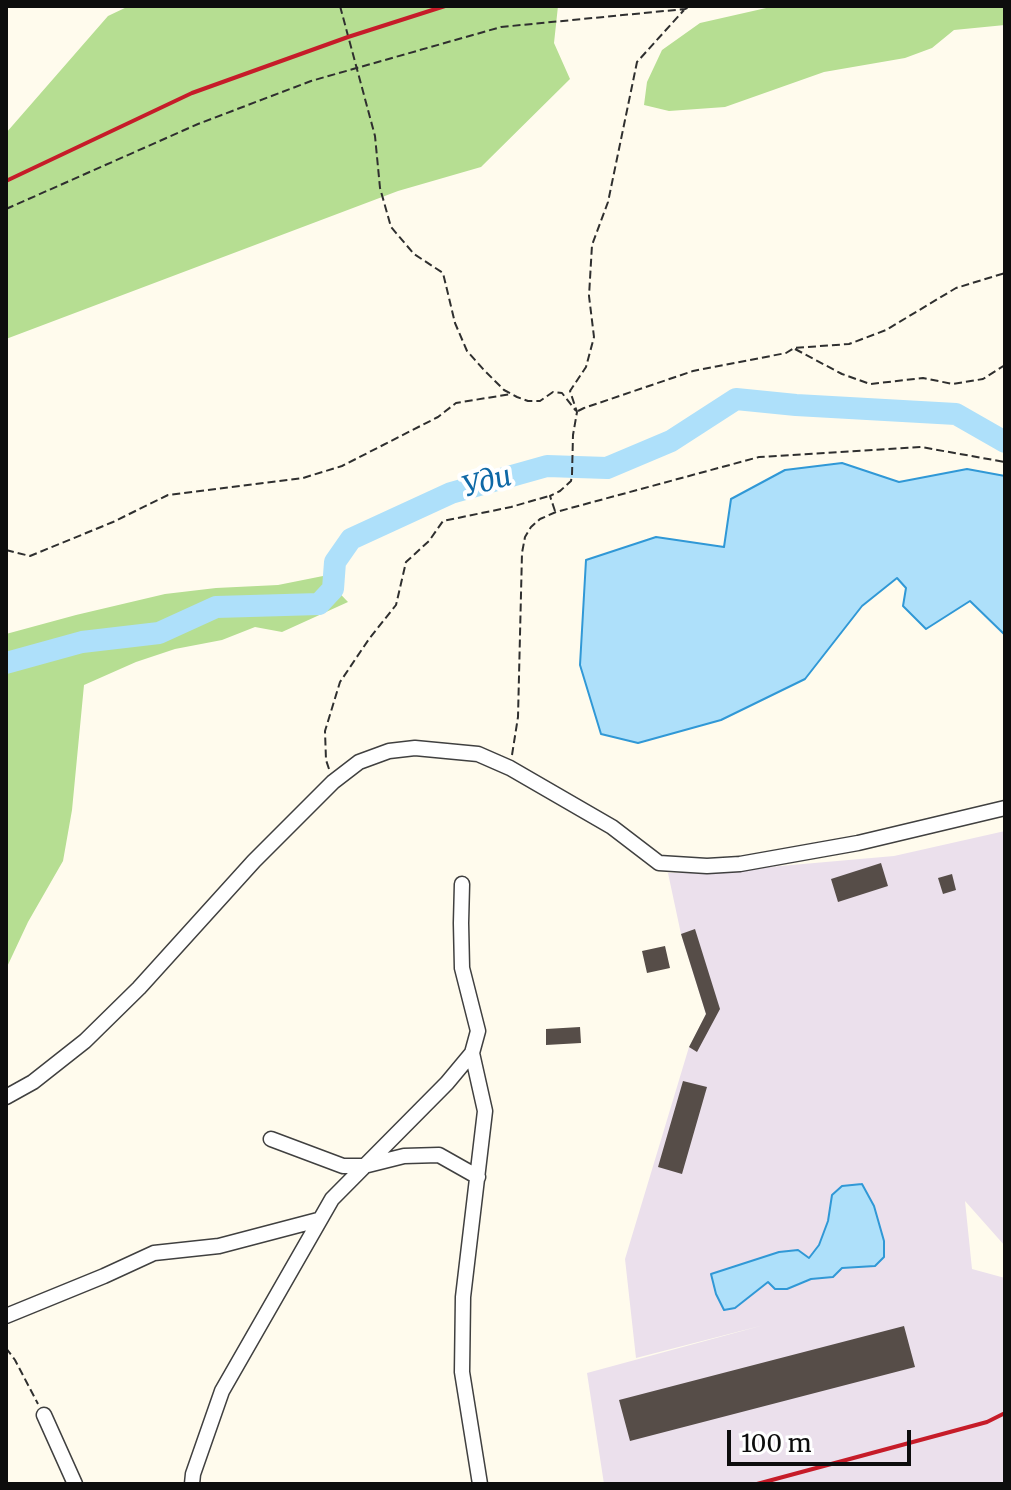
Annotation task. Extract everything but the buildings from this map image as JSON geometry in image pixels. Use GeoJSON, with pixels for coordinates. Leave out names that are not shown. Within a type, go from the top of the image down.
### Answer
{"type":"FeatureCollection","features":[{"type":"Feature","properties":{"kind":"street"},"geometry":{"type":"LineString","coordinates":[[6,1097],[33,1082],[85,1041],[139,988],[254,861],[333,782],[359,762],[389,751],[415,748],[478,754],[510,768],[612,827],[659,863],[707,866],[740,864],[858,843],[1005,808]]}},
{"type":"Feature","properties":{"kind":"street"},"geometry":{"type":"LineString","coordinates":[[192,1484],[222,1391],[318,1220],[332,1199],[447,1083],[472,1053],[478,1031],[462,968],[462,884]]}},
{"type":"Feature","properties":{"kind":"street"},"geometry":{"type":"LineString","coordinates":[[472,1053],[485,1111],[463,1297],[462,1372],[480,1484]]}},
{"type":"Feature","properties":{"kind":"street"},"geometry":{"type":"LineString","coordinates":[[271,1139],[343,1166],[364,1166],[404,1156],[439,1155],[478,1177]]}},
{"type":"Feature","properties":{"kind":"street"},"geometry":{"type":"LineString","coordinates":[[6,1316],[154,1253],[219,1246],[318,1220]]}},
{"type":"Feature","properties":{"kind":"street"},"geometry":{"type":"LineString","coordinates":[[44,1415],[75,1484]]}},
{"type":"Feature","properties":{"kind":"path"},"geometry":{"type":"LineString","coordinates":[[340,6],[375,136],[380,188],[391,227],[414,254],[443,273],[455,323],[467,351],[504,390],[528,401],[540,401],[553,392],[562,393],[577,412]]}},
{"type":"Feature","properties":{"kind":"path"},"geometry":{"type":"LineString","coordinates":[[6,209],[198,124],[311,81],[501,27],[692,6]]}},
{"type":"Feature","properties":{"kind":"path"},"geometry":{"type":"LineString","coordinates":[[333,782],[326,760],[325,731],[340,682],[396,605],[406,562],[429,541],[443,521],[550,496],[571,481],[577,412],[570,391],[586,367],[594,337],[589,296],[592,245],[608,202],[637,62],[685,9]]}},
{"type":"Feature","properties":{"kind":"path"},"geometry":{"type":"LineString","coordinates":[[577,412],[693,371],[786,353],[794,348],[849,344],[886,330],[956,288],[1005,273]]}},
{"type":"Feature","properties":{"kind":"path"},"geometry":{"type":"LineString","coordinates":[[794,348],[842,374],[870,384],[923,378],[953,384],[983,379],[1005,365]]}},
{"type":"Feature","properties":{"kind":"path"},"geometry":{"type":"LineString","coordinates":[[6,550],[30,556],[113,522],[168,495],[303,478],[342,466],[438,417],[456,403],[511,394]]}},
{"type":"Feature","properties":{"kind":"path"},"geometry":{"type":"LineString","coordinates":[[510,768],[518,717],[522,553],[525,537],[540,519],[759,457],[921,447],[1005,462]]}},
{"type":"Feature","properties":{"kind":"path"},"geometry":{"type":"LineString","coordinates":[[550,496],[556,512]]}},
{"type":"Feature","properties":{"kind":"path"},"geometry":{"type":"LineString","coordinates":[[6,1348],[44,1415]]}},
{"type":"Feature","properties":{"kind":"shaded area"},"geometry":{"type":"Polygon","coordinates":[[[1005,831],[1005,1246],[965,1201],[972,1269],[1005,1278],[1005,1484],[604,1484],[587,1373],[764,1325],[636,1358],[625,1259],[689,1047],[706,1014],[681,934],[668,873],[701,873],[894,856],[1005,831]]]}},
{"type":"Feature","properties":{"kind":"green space"},"geometry":{"type":"Polygon","coordinates":[[[129,6],[558,6],[554,43],[570,79],[481,167],[398,191],[6,339],[6,133],[108,16],[129,6]]]}},
{"type":"Feature","properties":{"kind":"green space"},"geometry":{"type":"Polygon","coordinates":[[[775,6],[1005,6],[1005,25],[954,30],[932,48],[905,58],[824,72],[725,107],[669,111],[644,105],[647,82],[662,50],[700,23],[775,6]]]}},
{"type":"Feature","properties":{"kind":"green space"},"geometry":{"type":"Polygon","coordinates":[[[323,576],[348,602],[282,632],[255,627],[222,640],[175,649],[136,662],[84,685],[72,810],[63,861],[28,922],[6,969],[6,634],[165,594],[278,585],[323,576]]]}},
{"type":"Feature","properties":{"kind":"water"},"geometry":{"type":"Polygon","coordinates":[[[842,463],[899,482],[967,469],[1005,476],[1005,635],[970,601],[926,629],[903,606],[906,588],[897,578],[862,606],[805,679],[721,720],[638,743],[601,734],[580,665],[586,560],[656,537],[724,547],[731,499],[785,470],[842,463]]]}},
{"type":"Feature","properties":{"kind":"water"},"geometry":{"type":"Polygon","coordinates":[[[862,1184],[874,1206],[884,1241],[884,1257],[875,1266],[842,1268],[833,1277],[811,1279],[787,1289],[775,1289],[768,1282],[735,1308],[724,1310],[711,1274],[779,1252],[798,1250],[809,1258],[819,1245],[828,1221],[832,1195],[842,1186],[862,1184]]]}},
{"type":"Feature","properties":{"kind":"waterway","name":"Уди"},"geometry":{"type":"LineString","coordinates":[[6,663],[82,642],[159,633],[216,607],[319,604],[333,589],[335,562],[351,539],[451,493],[547,466],[607,468],[671,441],[736,399],[956,414],[1005,442]]}},
{"type":"Feature","properties":{"kind":"railway"},"geometry":{"type":"LineString","coordinates":[[6,181],[192,93],[445,6]]}},
{"type":"Feature","properties":{"kind":"railway"},"geometry":{"type":"LineString","coordinates":[[757,1484],[987,1422],[1005,1413]]}}]}
